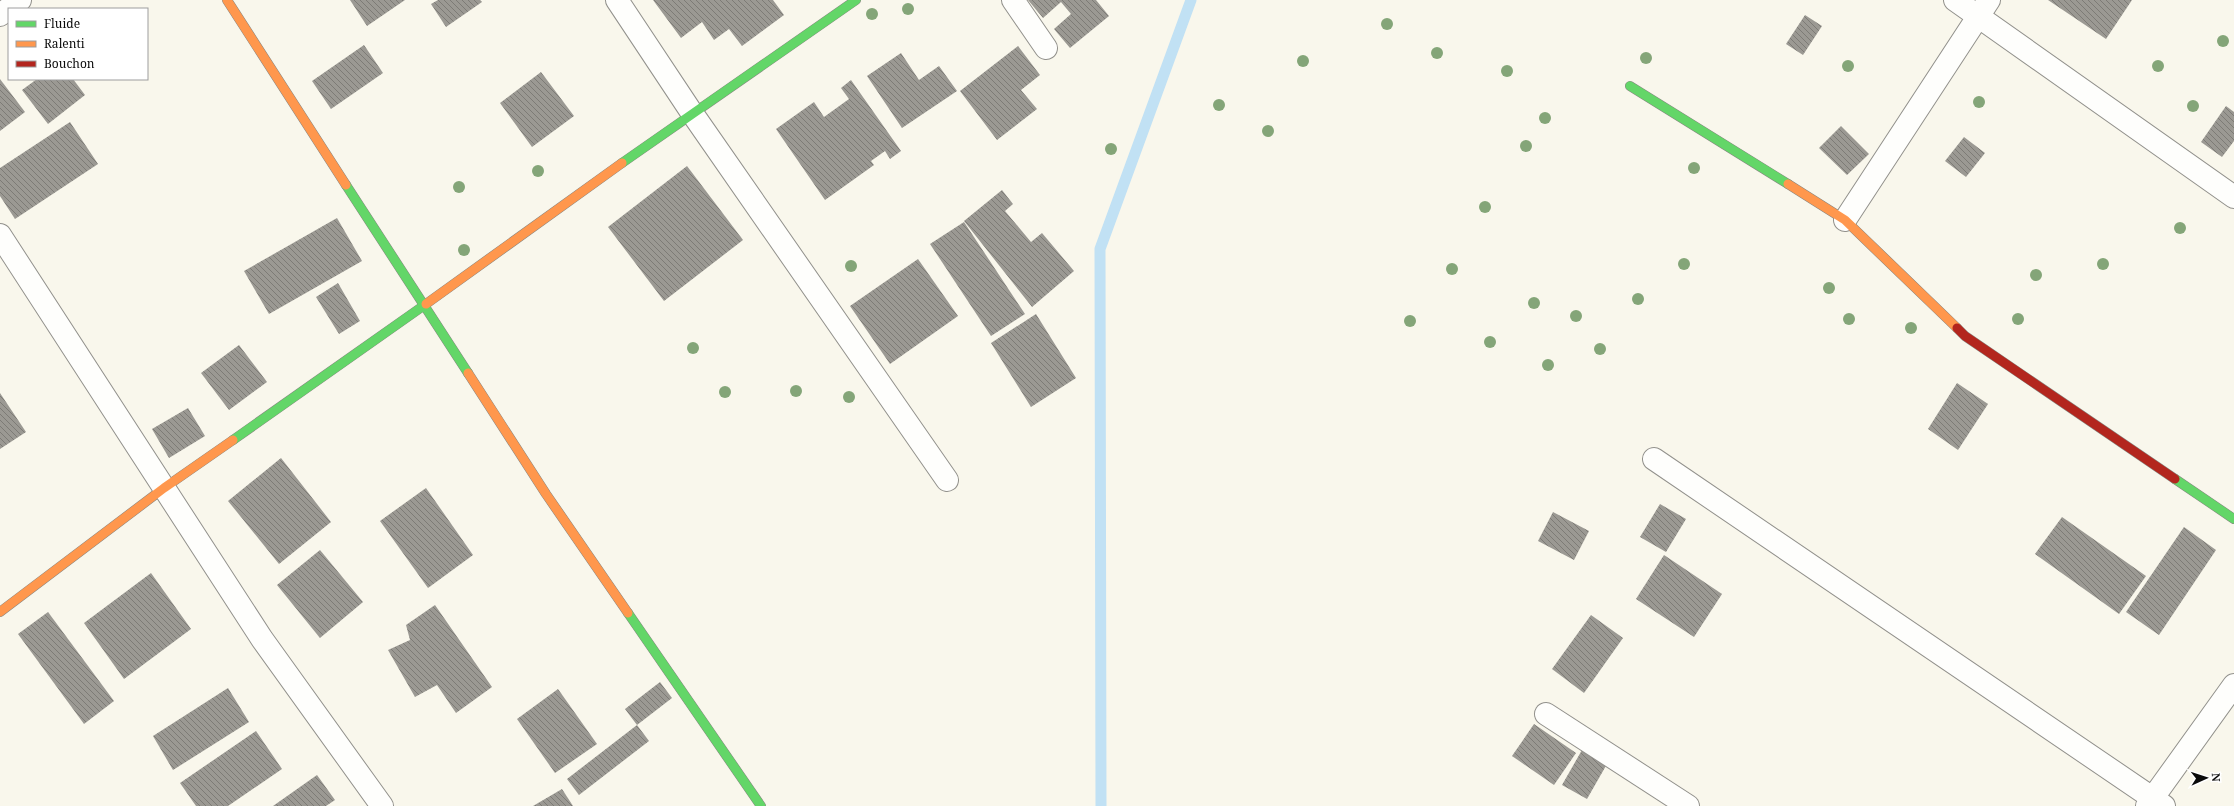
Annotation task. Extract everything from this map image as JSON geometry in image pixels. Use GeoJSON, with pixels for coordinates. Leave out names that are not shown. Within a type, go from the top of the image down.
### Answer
{"type":"FeatureCollection","features":[{"type":"Feature","properties":{"kind":"street"},"geometry":{"type":"LineString","coordinates":[[9,8],[20,0]]}},
{"type":"Feature","properties":{"kind":"street"},"geometry":{"type":"LineString","coordinates":[[227,0],[546,494],[761,806]]}},
{"type":"Feature","properties":{"kind":"street"},"geometry":{"type":"LineString","coordinates":[[617,0],[692,113],[948,480]]}},
{"type":"Feature","properties":{"kind":"street"},"geometry":{"type":"LineString","coordinates":[[0,612],[164,488],[424,306],[692,113],[834,17],[856,0]]}},
{"type":"Feature","properties":{"kind":"street"},"geometry":{"type":"LineString","coordinates":[[1013,0],[1046,48]]}},
{"type":"Feature","properties":{"kind":"street"},"geometry":{"type":"LineString","coordinates":[[1955,0],[1984,8],[2234,197]]}},
{"type":"Feature","properties":{"kind":"street"},"geometry":{"type":"LineString","coordinates":[[1845,220],[1984,8]]}},
{"type":"Feature","properties":{"kind":"street"},"geometry":{"type":"LineString","coordinates":[[1630,86],[1845,220],[1965,336],[2234,519]]}},
{"type":"Feature","properties":{"kind":"street"},"geometry":{"type":"LineString","coordinates":[[0,235],[262,639],[382,806]]}},
{"type":"Feature","properties":{"kind":"street"},"geometry":{"type":"LineString","coordinates":[[1654,459],[2155,803],[2234,685]]}},
{"type":"Feature","properties":{"kind":"street"},"geometry":{"type":"LineString","coordinates":[[1546,714],[1688,806]]}},
{"type":"Feature","properties":{"kind":"building"},"geometry":{"type":"Polygon","coordinates":[[[350,0],[405,0],[367,26],[350,0]]]}},
{"type":"Feature","properties":{"kind":"building"},"geometry":{"type":"Polygon","coordinates":[[[438,0],[480,0],[482,2],[446,27],[431,4],[438,0]]]}},
{"type":"Feature","properties":{"kind":"building"},"geometry":{"type":"Polygon","coordinates":[[[653,0],[773,0],[784,15],[742,46],[729,29],[714,40],[702,22],[681,38],[653,0]]]}},
{"type":"Feature","properties":{"kind":"building"},"geometry":{"type":"Polygon","coordinates":[[[1028,0],[1096,0],[1109,16],[1070,48],[1054,29],[1071,14],[1061,2],[1043,18],[1028,0]]]}},
{"type":"Feature","properties":{"kind":"building"},"geometry":{"type":"Polygon","coordinates":[[[2048,0],[2132,0],[2106,39],[2048,0]]]}},
{"type":"Feature","properties":{"kind":"building"},"geometry":{"type":"Polygon","coordinates":[[[1805,15],[1822,26],[1803,55],[1786,44],[1805,15]]]}},
{"type":"Feature","properties":{"kind":"building"},"geometry":{"type":"Polygon","coordinates":[[[364,45],[383,73],[331,109],[312,81],[364,45]]]}},
{"type":"Feature","properties":{"kind":"building"},"geometry":{"type":"Polygon","coordinates":[[[1018,46],[1040,75],[1021,90],[1037,109],[997,140],[960,91],[1018,46]]]}},
{"type":"Feature","properties":{"kind":"building"},"geometry":{"type":"Polygon","coordinates":[[[901,53],[919,80],[939,66],[957,91],[902,128],[867,76],[901,53]]]}},
{"type":"Feature","properties":{"kind":"building"},"geometry":{"type":"Polygon","coordinates":[[[541,72],[574,116],[532,147],[500,103],[541,72]]]}},
{"type":"Feature","properties":{"kind":"building"},"geometry":{"type":"Polygon","coordinates":[[[0,79],[25,112],[0,131],[0,79]]]}},
{"type":"Feature","properties":{"kind":"building"},"geometry":{"type":"Polygon","coordinates":[[[36,80],[74,80],[85,95],[48,124],[22,90],[36,80]]]}},
{"type":"Feature","properties":{"kind":"building"},"geometry":{"type":"Polygon","coordinates":[[[851,80],[901,151],[890,159],[885,151],[871,161],[874,165],[825,200],[776,129],[814,102],[824,117],[849,99],[841,88],[851,80]]]}},
{"type":"Feature","properties":{"kind":"building"},"geometry":{"type":"Polygon","coordinates":[[[2226,106],[2234,112],[2234,141],[2222,157],[2201,142],[2226,106]]]}},
{"type":"Feature","properties":{"kind":"building"},"geometry":{"type":"Polygon","coordinates":[[[70,122],[98,164],[15,219],[0,196],[0,168],[70,122]]]}},
{"type":"Feature","properties":{"kind":"building"},"geometry":{"type":"Polygon","coordinates":[[[1841,126],[1869,154],[1847,175],[1819,148],[1841,126]]]}},
{"type":"Feature","properties":{"kind":"building"},"geometry":{"type":"Polygon","coordinates":[[[1964,137],[1985,153],[1966,177],[1945,161],[1964,137]]]}},
{"type":"Feature","properties":{"kind":"building"},"geometry":{"type":"Polygon","coordinates":[[[687,166],[743,240],[664,301],[608,227],[687,166]]]}},
{"type":"Feature","properties":{"kind":"building"},"geometry":{"type":"Polygon","coordinates":[[[1002,190],[1013,204],[1005,211],[1031,242],[1042,233],[1074,271],[1032,307],[964,221],[1002,190]]]}},
{"type":"Feature","properties":{"kind":"building"},"geometry":{"type":"Polygon","coordinates":[[[337,218],[362,261],[269,314],[244,271],[337,218]]]}},
{"type":"Feature","properties":{"kind":"building"},"geometry":{"type":"Polygon","coordinates":[[[964,222],[1025,314],[991,336],[930,244],[964,222]]]}},
{"type":"Feature","properties":{"kind":"building"},"geometry":{"type":"Polygon","coordinates":[[[918,259],[958,316],[890,364],[850,306],[918,259]]]}},
{"type":"Feature","properties":{"kind":"building"},"geometry":{"type":"Polygon","coordinates":[[[338,283],[360,321],[339,334],[316,297],[338,283]]]}},
{"type":"Feature","properties":{"kind":"building"},"geometry":{"type":"Polygon","coordinates":[[[1036,314],[1076,378],[1031,407],[991,343],[1036,314]]]}},
{"type":"Feature","properties":{"kind":"building"},"geometry":{"type":"Polygon","coordinates":[[[239,345],[267,382],[229,410],[201,373],[239,345]]]}},
{"type":"Feature","properties":{"kind":"building"},"geometry":{"type":"Polygon","coordinates":[[[1957,383],[1988,404],[1958,450],[1928,429],[1957,383]]]}},
{"type":"Feature","properties":{"kind":"building"},"geometry":{"type":"Polygon","coordinates":[[[0,393],[26,432],[0,449],[0,393]]]}},
{"type":"Feature","properties":{"kind":"building"},"geometry":{"type":"Polygon","coordinates":[[[188,408],[205,436],[169,458],[152,429],[188,408]]]}},
{"type":"Feature","properties":{"kind":"building"},"geometry":{"type":"Polygon","coordinates":[[[281,458],[331,522],[279,564],[228,501],[281,458]]]}},
{"type":"Feature","properties":{"kind":"building"},"geometry":{"type":"Polygon","coordinates":[[[426,488],[473,555],[428,588],[380,521],[426,488]]]}},
{"type":"Feature","properties":{"kind":"building"},"geometry":{"type":"Polygon","coordinates":[[[1660,504],[1686,519],[1666,552],[1640,537],[1660,504]]]}},
{"type":"Feature","properties":{"kind":"building"},"geometry":{"type":"Polygon","coordinates":[[[1553,512],[1589,531],[1574,560],[1538,541],[1553,512]]]}},
{"type":"Feature","properties":{"kind":"building"},"geometry":{"type":"Polygon","coordinates":[[[2062,517],[2146,576],[2119,614],[2035,554],[2062,517]]]}},
{"type":"Feature","properties":{"kind":"building"},"geometry":{"type":"Polygon","coordinates":[[[2184,527],[2216,550],[2159,635],[2126,612],[2184,527]]]}},
{"type":"Feature","properties":{"kind":"building"},"geometry":{"type":"Polygon","coordinates":[[[320,550],[363,602],[320,638],[277,585],[320,550]]]}},
{"type":"Feature","properties":{"kind":"building"},"geometry":{"type":"Polygon","coordinates":[[[1664,555],[1722,594],[1694,637],[1636,599],[1664,555]]]}},
{"type":"Feature","properties":{"kind":"building"},"geometry":{"type":"Polygon","coordinates":[[[151,573],[191,629],[124,679],[84,623],[151,573]]]}},
{"type":"Feature","properties":{"kind":"building"},"geometry":{"type":"Polygon","coordinates":[[[435,605],[492,687],[456,713],[437,685],[415,697],[388,650],[410,640],[406,625],[435,605]]]}},
{"type":"Feature","properties":{"kind":"building"},"geometry":{"type":"Polygon","coordinates":[[[48,612],[114,701],[84,724],[18,634],[48,612]]]}},
{"type":"Feature","properties":{"kind":"building"},"geometry":{"type":"Polygon","coordinates":[[[1591,615],[1623,638],[1584,693],[1552,669],[1591,615]]]}},
{"type":"Feature","properties":{"kind":"building"},"geometry":{"type":"Polygon","coordinates":[[[660,682],[672,698],[637,725],[625,709],[660,682]]]}},
{"type":"Feature","properties":{"kind":"building"},"geometry":{"type":"Polygon","coordinates":[[[228,688],[249,722],[173,770],[153,736],[228,688]]]}},
{"type":"Feature","properties":{"kind":"building"},"geometry":{"type":"Polygon","coordinates":[[[558,689],[597,744],[555,773],[517,719],[558,689]]]}},
{"type":"Feature","properties":{"kind":"building"},"geometry":{"type":"Polygon","coordinates":[[[1534,724],[1576,753],[1554,785],[1512,756],[1534,724]]]}},
{"type":"Feature","properties":{"kind":"building"},"geometry":{"type":"Polygon","coordinates":[[[637,725],[649,741],[579,795],[567,779],[637,725]]]}},
{"type":"Feature","properties":{"kind":"building"},"geometry":{"type":"Polygon","coordinates":[[[256,731],[282,769],[228,806],[196,806],[180,783],[256,731]]]}},
{"type":"Feature","properties":{"kind":"building"},"geometry":{"type":"Polygon","coordinates":[[[1582,750],[1607,764],[1587,799],[1562,785],[1582,750]]]}},
{"type":"Feature","properties":{"kind":"building"},"geometry":{"type":"Polygon","coordinates":[[[317,775],[335,800],[326,806],[273,806],[317,775]]]}},
{"type":"Feature","properties":{"kind":"building"},"geometry":{"type":"Polygon","coordinates":[[[562,789],[573,806],[533,806],[562,789]]]}},
{"type":"Feature","properties":{"kind":"waterway"},"geometry":{"type":"LineString","coordinates":[[1101,806],[1100,249],[1191,0]]}},
{"type":"Feature","properties":{"kind":"traffic: fast"},"geometry":{"type":"LineString","coordinates":[[622,163],[856,0]]}},
{"type":"Feature","properties":{"kind":"traffic: fast"},"geometry":{"type":"LineString","coordinates":[[1630,86],[1788,184]]}},
{"type":"Feature","properties":{"kind":"traffic: fast"},"geometry":{"type":"LineString","coordinates":[[346,185],[468,373]]}},
{"type":"Feature","properties":{"kind":"traffic: fast"},"geometry":{"type":"LineString","coordinates":[[233,440],[426,304]]}},
{"type":"Feature","properties":{"kind":"traffic: fast"},"geometry":{"type":"LineString","coordinates":[[2175,479],[2234,519]]}},
{"type":"Feature","properties":{"kind":"traffic: fast"},"geometry":{"type":"LineString","coordinates":[[628,613],[761,806]]}},
{"type":"Feature","properties":{"kind":"traffic: slow"},"geometry":{"type":"LineString","coordinates":[[227,0],[346,185]]}},
{"type":"Feature","properties":{"kind":"traffic: slow"},"geometry":{"type":"LineString","coordinates":[[426,304],[622,163]]}},
{"type":"Feature","properties":{"kind":"traffic: slow"},"geometry":{"type":"LineString","coordinates":[[1788,184],[1845,220],[1957,328]]}},
{"type":"Feature","properties":{"kind":"traffic: slow"},"geometry":{"type":"LineString","coordinates":[[468,373],[546,494],[628,613]]}},
{"type":"Feature","properties":{"kind":"traffic: slow"},"geometry":{"type":"LineString","coordinates":[[0,612],[164,488],[233,440]]}},
{"type":"Feature","properties":{"kind":"traffic: jam"},"geometry":{"type":"LineString","coordinates":[[1957,328],[1965,336],[2175,479]]}}]}
